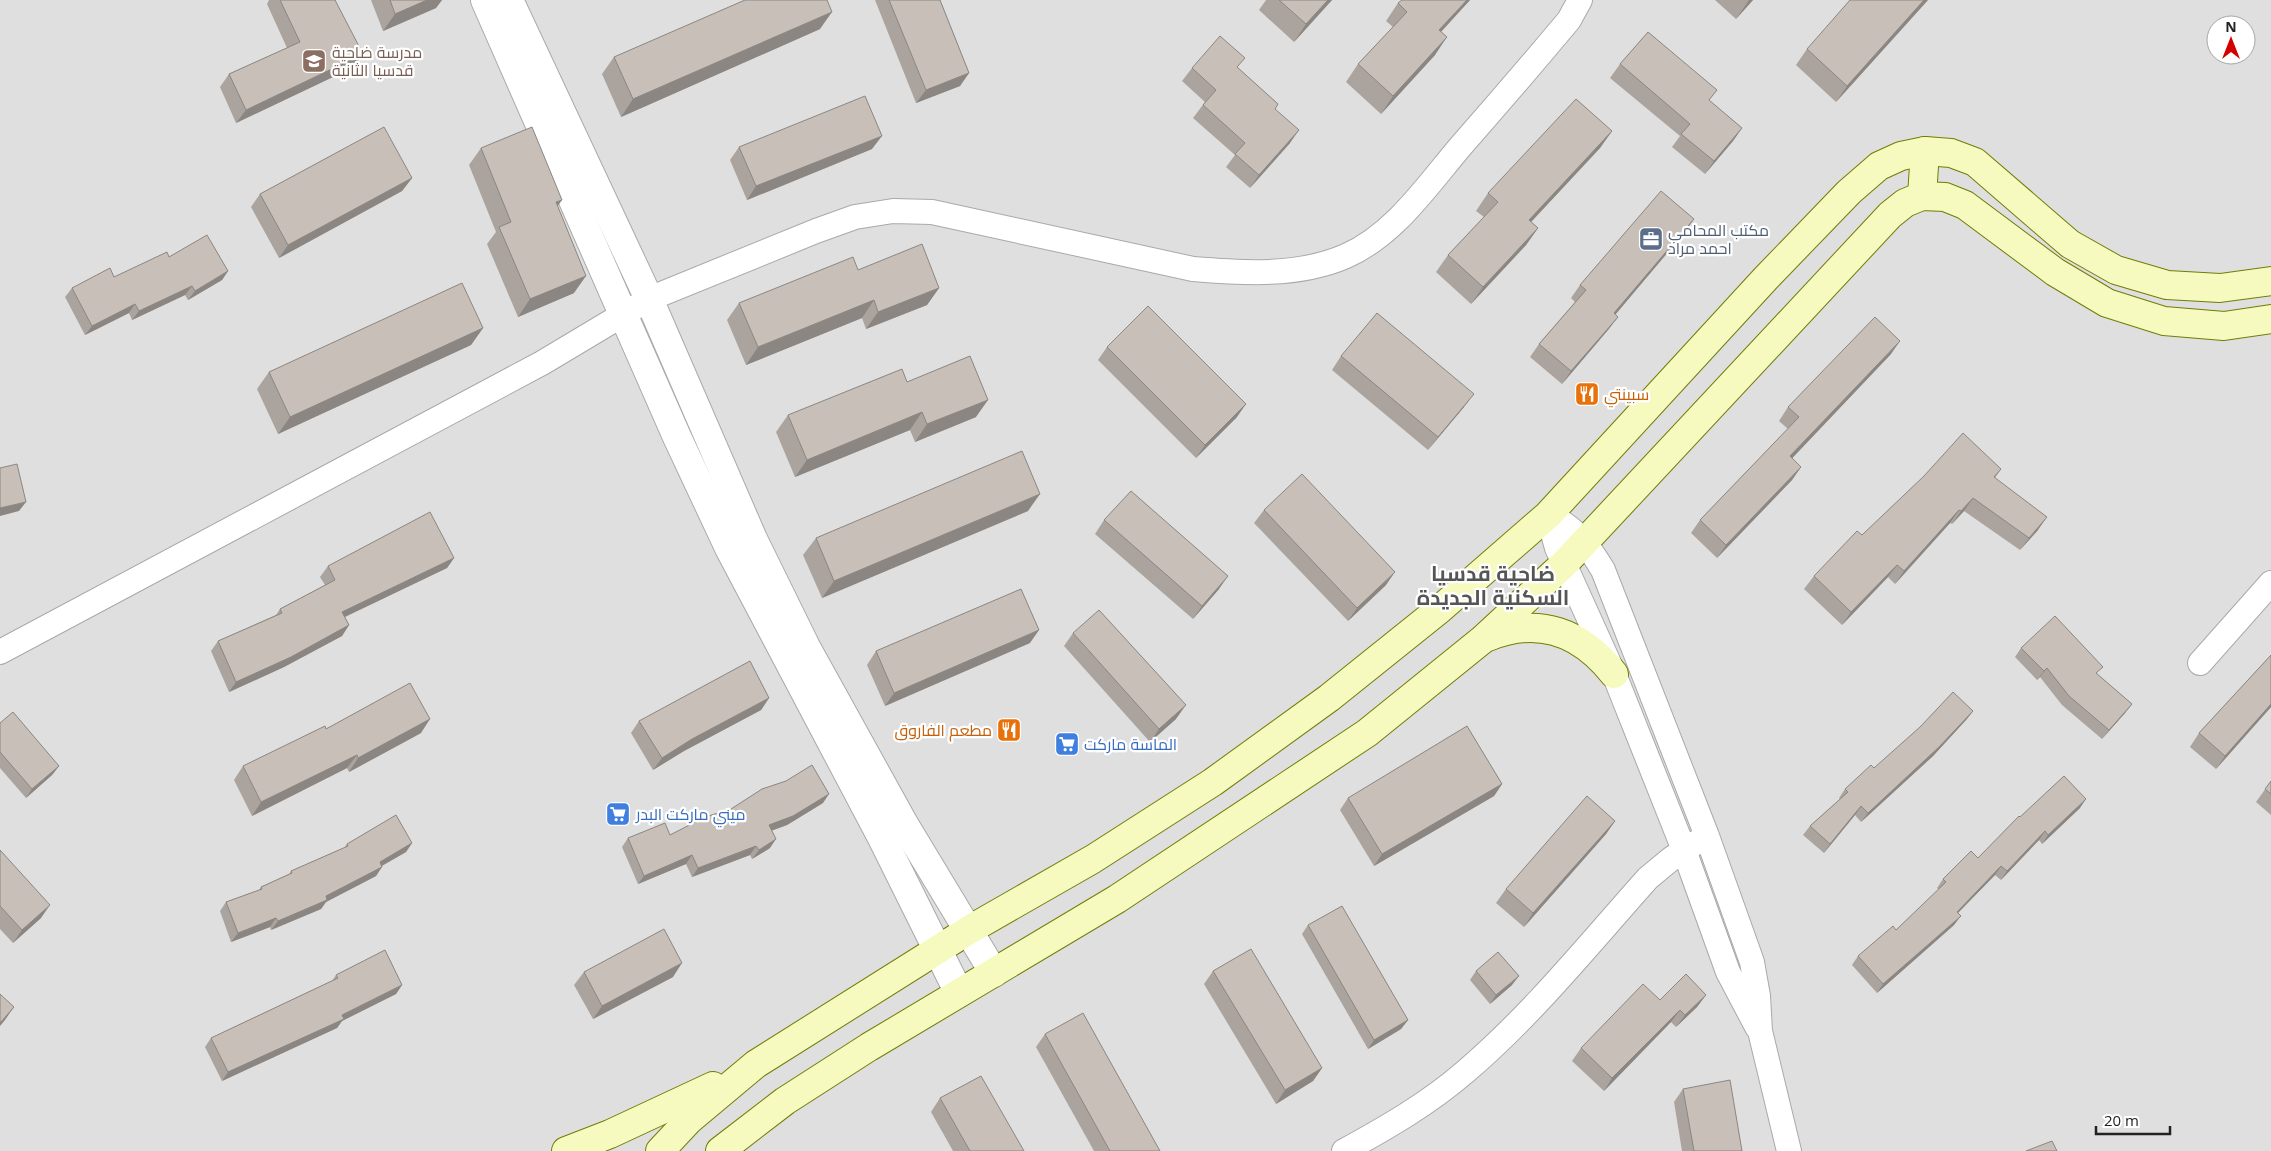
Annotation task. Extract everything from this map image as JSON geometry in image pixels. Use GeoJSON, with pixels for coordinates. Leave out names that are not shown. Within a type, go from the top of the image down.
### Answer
{"type":"FeatureCollection","features":[{"type":"Feature","properties":{"kind":"main road"},"geometry":{"type":"LineString","coordinates":[[1922,196],[1925,151]]}},
{"type":"Feature","properties":{"kind":"main road"},"geometry":{"type":"LineString","coordinates":[[566,1151],[684,1101],[756,1064],[969,930],[1094,859],[1213,782],[1329,698],[1440,609],[1548,515],[1766,278],[1849,192],[1879,166],[1901,156],[1925,151],[1951,153],[1975,162],[2070,244],[2116,270],[2167,285],[2220,288],[2271,281]]}},
{"type":"Feature","properties":{"kind":"main road"},"geometry":{"type":"LineString","coordinates":[[720,1151],[785,1102],[959,993],[1117,899],[1367,734],[1482,640],[1564,564],[1890,215],[1905,203],[1922,196],[1945,197],[1965,205],[2055,272],[2106,303],[2164,321],[2224,326],[2271,319]]}},
{"type":"Feature","properties":{"kind":"main road"},"geometry":{"type":"LineString","coordinates":[[1482,640],[1502,632],[1523,627],[1544,628],[1565,634],[1584,643],[1601,657],[1614,674]]}},
{"type":"Feature","properties":{"kind":"main road"},"geometry":{"type":"LineString","coordinates":[[660,1151],[689,1120],[756,1064]]}},
{"type":"Feature","properties":{"kind":"street"},"geometry":{"type":"LineString","coordinates":[[485,0],[677,438],[741,544],[796,652],[893,831],[938,950],[959,993]]}},
{"type":"Feature","properties":{"kind":"street"},"geometry":{"type":"LineString","coordinates":[[509,0],[649,299],[704,425],[741,544]]}},
{"type":"Feature","properties":{"kind":"street"},"geometry":{"type":"LineString","coordinates":[[0,652],[542,363],[649,299],[855,217],[893,211],[932,212],[1193,269],[1235,272],[1314,267],[1347,256],[1381,235],[1413,202],[1538,58],[1569,20],[1580,0]]}},
{"type":"Feature","properties":{"kind":"street"},"geometry":{"type":"LineString","coordinates":[[677,438],[704,425]]}},
{"type":"Feature","properties":{"kind":"street"},"geometry":{"type":"LineString","coordinates":[[1548,515],[1574,529],[1585,541],[1612,588],[1708,836],[1752,962],[1758,996],[1760,1031],[1789,1151]]}},
{"type":"Feature","properties":{"kind":"street"},"geometry":{"type":"LineString","coordinates":[[1548,515],[1564,564],[1614,674],[1684,850],[1728,972],[1760,1031]]}},
{"type":"Feature","properties":{"kind":"street"},"geometry":{"type":"LineString","coordinates":[[2200,664],[2271,583]]}},
{"type":"Feature","properties":{"kind":"street"},"geometry":{"type":"LineString","coordinates":[[893,831],[969,930],[994,973]]}},
{"type":"Feature","properties":{"kind":"street"},"geometry":{"type":"LineString","coordinates":[[1344,1151],[1402,1118],[1464,1073],[1520,1020],[1648,878],[1684,850],[1708,836]]}},
{"type":"Feature","properties":{"kind":"shaded area"},"geometry":{"type":"Polygon","coordinates":[[[0,0],[2271,0],[2271,1151],[0,1151],[0,0]]]}},
{"type":"Feature","properties":{"kind":"building","name":"مدرسة ضاحية قدسيا الثانية"},"geometry":{"type":"Polygon","coordinates":[[[280,0],[335,0],[363,54],[246,110],[229,74],[300,42],[280,0]]]}},
{"type":"Feature","properties":{"kind":"building"},"geometry":{"type":"Polygon","coordinates":[[[390,0],[427,0],[395,14],[390,0]]]}},
{"type":"Feature","properties":{"kind":"building"},"geometry":{"type":"Polygon","coordinates":[[[745,0],[827,0],[832,12],[633,99],[614,57],[745,0]]]}},
{"type":"Feature","properties":{"kind":"building"},"geometry":{"type":"Polygon","coordinates":[[[889,0],[940,0],[969,73],[926,90],[889,0]]]}},
{"type":"Feature","properties":{"kind":"building"},"geometry":{"type":"Polygon","coordinates":[[[1279,0],[1328,0],[1306,24],[1279,0]]]}},
{"type":"Feature","properties":{"kind":"building"},"geometry":{"type":"Polygon","coordinates":[[[1402,0],[1467,0],[1439,30],[1447,37],[1393,96],[1358,64],[1407,12],[1398,3],[1402,0]]]}},
{"type":"Feature","properties":{"kind":"building"},"geometry":{"type":"Polygon","coordinates":[[[1850,0],[1924,0],[1847,86],[1807,49],[1850,0]]]}},
{"type":"Feature","properties":{"kind":"building"},"geometry":{"type":"Polygon","coordinates":[[[1648,32],[1717,90],[1709,100],[1742,128],[1714,161],[1681,134],[1690,124],[1620,64],[1648,32]]]}},
{"type":"Feature","properties":{"kind":"building"},"geometry":{"type":"Polygon","coordinates":[[[1220,36],[1245,58],[1237,67],[1278,104],[1275,109],[1299,130],[1259,175],[1235,154],[1245,143],[1203,105],[1216,90],[1192,68],[1220,36]]]}},
{"type":"Feature","properties":{"kind":"building"},"geometry":{"type":"Polygon","coordinates":[[[865,96],[882,136],[756,186],[739,147],[865,96]]]}},
{"type":"Feature","properties":{"kind":"building"},"geometry":{"type":"Polygon","coordinates":[[[1576,99],[1612,131],[1529,220],[1538,228],[1483,287],[1448,255],[1498,202],[1488,193],[1576,99]]]}},
{"type":"Feature","properties":{"kind":"building"},"geometry":{"type":"Polygon","coordinates":[[[384,127],[412,178],[288,245],[260,194],[384,127]]]}},
{"type":"Feature","properties":{"kind":"building"},"geometry":{"type":"Polygon","coordinates":[[[532,127],[562,200],[556,202],[586,276],[530,299],[499,227],[511,222],[481,148],[532,127]]]}},
{"type":"Feature","properties":{"kind":"building"},"geometry":{"type":"Polygon","coordinates":[[[1661,191],[1694,219],[1614,313],[1618,317],[1571,371],[1539,344],[1586,290],[1580,285],[1661,191]]]}},
{"type":"Feature","properties":{"kind":"building"},"geometry":{"type":"Polygon","coordinates":[[[207,235],[228,271],[195,291],[192,286],[139,311],[135,304],[92,326],[72,288],[110,268],[114,277],[167,252],[169,257],[207,235]]]}},
{"type":"Feature","properties":{"kind":"building"},"geometry":{"type":"Polygon","coordinates":[[[922,244],[939,288],[878,312],[874,300],[758,347],[739,303],[853,257],[858,270],[922,244]]]}},
{"type":"Feature","properties":{"kind":"building"},"geometry":{"type":"Polygon","coordinates":[[[462,283],[483,328],[290,417],[269,372],[462,283]]]}},
{"type":"Feature","properties":{"kind":"building"},"geometry":{"type":"Polygon","coordinates":[[[1148,306],[1246,404],[1205,445],[1107,347],[1148,306]]]}},
{"type":"Feature","properties":{"kind":"building"},"geometry":{"type":"Polygon","coordinates":[[[1377,313],[1474,394],[1438,437],[1341,356],[1377,313]]]}},
{"type":"Feature","properties":{"kind":"building"},"geometry":{"type":"Polygon","coordinates":[[[1875,317],[1900,341],[1790,456],[1801,467],[1726,545],[1700,520],[1799,417],[1788,407],[1875,317]]]}},
{"type":"Feature","properties":{"kind":"building"},"geometry":{"type":"Polygon","coordinates":[[[970,356],[988,400],[927,424],[922,412],[807,460],[788,415],[902,369],[907,382],[970,356]]]}},
{"type":"Feature","properties":{"kind":"building"},"geometry":{"type":"Polygon","coordinates":[[[1963,433],[2001,469],[1994,477],[2047,517],[2029,538],[1973,498],[1961,511],[1959,510],[1904,571],[1897,565],[1851,612],[1814,576],[1857,531],[1862,535],[1924,476],[1963,433]]]}},
{"type":"Feature","properties":{"kind":"building"},"geometry":{"type":"Polygon","coordinates":[[[1022,451],[1040,494],[834,581],[816,538],[1022,451]]]}},
{"type":"Feature","properties":{"kind":"building"},"geometry":{"type":"Polygon","coordinates":[[[17,464],[26,502],[0,508],[0,468],[17,464]]]}},
{"type":"Feature","properties":{"kind":"building"},"geometry":{"type":"Polygon","coordinates":[[[1302,474],[1395,572],[1357,608],[1264,510],[1302,474]]]}},
{"type":"Feature","properties":{"kind":"building"},"geometry":{"type":"Polygon","coordinates":[[[1131,491],[1228,576],[1202,606],[1104,520],[1131,491]]]}},
{"type":"Feature","properties":{"kind":"building"},"geometry":{"type":"Polygon","coordinates":[[[430,512],[454,558],[342,612],[349,625],[291,657],[236,682],[218,641],[282,613],[280,609],[335,580],[328,566],[430,512]]]}},
{"type":"Feature","properties":{"kind":"building"},"geometry":{"type":"Polygon","coordinates":[[[1021,589],[1039,630],[894,693],[876,651],[1021,589]]]}},
{"type":"Feature","properties":{"kind":"building"},"geometry":{"type":"Polygon","coordinates":[[[1099,610],[1186,705],[1159,729],[1073,633],[1099,610]]]}},
{"type":"Feature","properties":{"kind":"building"},"geometry":{"type":"Polygon","coordinates":[[[2055,616],[2103,667],[2096,673],[2132,704],[2109,730],[2069,696],[2047,668],[2044,671],[2021,648],[2055,616]]]}},
{"type":"Feature","properties":{"kind":"building"},"geometry":{"type":"Polygon","coordinates":[[[2271,655],[2271,704],[2225,756],[2199,733],[2271,655]]]}},
{"type":"Feature","properties":{"kind":"building"},"geometry":{"type":"Polygon","coordinates":[[[750,661],[769,698],[692,739],[662,758],[639,721],[750,661]]]}},
{"type":"Feature","properties":{"kind":"building"},"geometry":{"type":"Polygon","coordinates":[[[410,683],[430,719],[358,758],[357,755],[261,802],[243,766],[325,726],[326,729],[410,683]]]}},
{"type":"Feature","properties":{"kind":"building"},"geometry":{"type":"Polygon","coordinates":[[[1953,692],[1973,711],[1939,747],[1868,813],[1861,806],[1830,844],[1810,826],[1848,792],[1845,789],[1871,765],[1874,768],[1920,727],[1953,692]]]}},
{"type":"Feature","properties":{"kind":"building"},"geometry":{"type":"Polygon","coordinates":[[[13,712],[59,766],[32,789],[0,752],[0,723],[13,712]]]}},
{"type":"Feature","properties":{"kind":"building"},"geometry":{"type":"Polygon","coordinates":[[[1467,726],[1502,784],[1382,854],[1348,798],[1467,726]]]}},
{"type":"Feature","properties":{"kind":"building"},"geometry":{"type":"Polygon","coordinates":[[[812,765],[829,794],[793,816],[769,825],[776,839],[759,850],[756,846],[698,868],[692,855],[644,876],[628,838],[665,823],[670,835],[705,817],[731,809],[762,789],[786,781],[812,765]]]}},
{"type":"Feature","properties":{"kind":"building"},"geometry":{"type":"Polygon","coordinates":[[[2064,776],[2086,799],[2048,835],[2045,831],[2007,871],[2001,866],[1957,912],[1961,916],[1883,984],[1858,956],[1893,926],[1896,930],[1946,882],[1943,879],[1971,851],[1978,858],[2019,816],[2064,776]]]}},
{"type":"Feature","properties":{"kind":"building"},"geometry":{"type":"Polygon","coordinates":[[[2271,781],[2271,794],[2265,789],[2271,781]]]}},
{"type":"Feature","properties":{"kind":"building"},"geometry":{"type":"Polygon","coordinates":[[[1587,796],[1615,821],[1533,913],[1506,889],[1587,796]]]}},
{"type":"Feature","properties":{"kind":"building"},"geometry":{"type":"Polygon","coordinates":[[[396,815],[412,843],[380,862],[382,867],[326,896],[327,900],[278,921],[276,918],[238,933],[226,902],[262,889],[261,887],[292,873],[291,871],[348,846],[347,844],[396,815]]]}},
{"type":"Feature","properties":{"kind":"building"},"geometry":{"type":"Polygon","coordinates":[[[0,850],[50,905],[22,930],[0,906],[0,850]]]}},
{"type":"Feature","properties":{"kind":"building"},"geometry":{"type":"Polygon","coordinates":[[[1342,906],[1408,1020],[1374,1040],[1308,925],[1342,906]]]}},
{"type":"Feature","properties":{"kind":"building"},"geometry":{"type":"Polygon","coordinates":[[[664,929],[682,963],[602,1006],[584,972],[664,929]]]}},
{"type":"Feature","properties":{"kind":"building"},"geometry":{"type":"Polygon","coordinates":[[[1251,949],[1322,1068],[1285,1090],[1213,971],[1251,949]]]}},
{"type":"Feature","properties":{"kind":"building"},"geometry":{"type":"Polygon","coordinates":[[[385,950],[402,985],[342,1015],[344,1019],[228,1072],[211,1038],[338,978],[336,975],[385,950]]]}},
{"type":"Feature","properties":{"kind":"building"},"geometry":{"type":"Polygon","coordinates":[[[1498,952],[1519,976],[1496,995],[1476,971],[1498,952]]]}},
{"type":"Feature","properties":{"kind":"building"},"geometry":{"type":"Polygon","coordinates":[[[1686,974],[1706,995],[1685,1015],[1680,1010],[1612,1078],[1581,1048],[1643,984],[1660,1000],[1686,974]]]}},
{"type":"Feature","properties":{"kind":"building"},"geometry":{"type":"Polygon","coordinates":[[[0,994],[14,1007],[0,1023],[0,994]]]}},
{"type":"Feature","properties":{"kind":"building"},"geometry":{"type":"Polygon","coordinates":[[[1083,1013],[1160,1151],[1110,1151],[1045,1034],[1083,1013]]]}},
{"type":"Feature","properties":{"kind":"building"},"geometry":{"type":"Polygon","coordinates":[[[981,1076],[1024,1151],[970,1151],[940,1098],[981,1076]]]}},
{"type":"Feature","properties":{"kind":"building"},"geometry":{"type":"Polygon","coordinates":[[[1730,1080],[1742,1151],[1694,1151],[1683,1089],[1730,1080]]]}},
{"type":"Feature","properties":{"kind":"building"},"geometry":{"type":"Polygon","coordinates":[[[2052,1141],[2057,1151],[2026,1151],[2052,1141]]]}},
{"type":"Feature","properties":{"kind":"place","name":"مدرسة ضاحية قدسيا الثانية"},"geometry":{"type":"Point","coordinates":[314,61]}},
{"type":"Feature","properties":{"kind":"place","name":"مكتب المحامي احمد مراد"},"geometry":{"type":"Point","coordinates":[1651,239]}},
{"type":"Feature","properties":{"kind":"place","name":"سبينتي"},"geometry":{"type":"Point","coordinates":[1587,394]}},
{"type":"Feature","properties":{"kind":"place","name":"مطعم الفاروق"},"geometry":{"type":"Point","coordinates":[1009,730]}},
{"type":"Feature","properties":{"kind":"place","name":"الماسة ماركت"},"geometry":{"type":"Point","coordinates":[1067,744]}},
{"type":"Feature","properties":{"kind":"place","name":"ميني ماركت البدر"},"geometry":{"type":"Point","coordinates":[618,814]}},
{"type":"Feature","properties":{"kind":"district","name":"ضاحية قدسيا السكنية الجديدة"},"geometry":{"type":"Point","coordinates":[1493,586]}}]}
